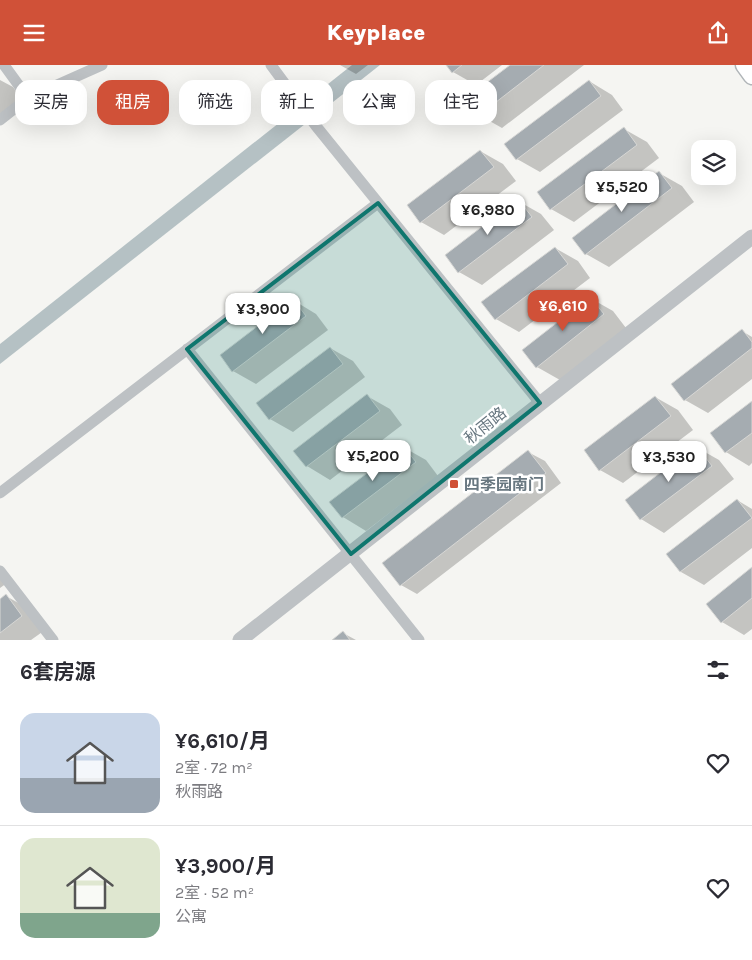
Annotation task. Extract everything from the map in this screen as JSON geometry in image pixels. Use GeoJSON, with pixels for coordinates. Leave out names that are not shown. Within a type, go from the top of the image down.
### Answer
{"type":"FeatureCollection","features":[{"type":"Feature","properties":{"kind":"main road"},"geometry":{"type":"LineString","coordinates":[[744,65],[752,76]]}},
{"type":"Feature","properties":{"kind":"street"},"geometry":{"type":"LineString","coordinates":[[4,65],[15,80]]}},
{"type":"Feature","properties":{"kind":"street"},"geometry":{"type":"LineString","coordinates":[[68,80],[102,65]]}},
{"type":"Feature","properties":{"kind":"street"},"geometry":{"type":"LineString","coordinates":[[271,65],[378,203],[540,403]]}},
{"type":"Feature","properties":{"kind":"street"},"geometry":{"type":"LineString","coordinates":[[0,119],[15,108]]}},
{"type":"Feature","properties":{"kind":"street"},"geometry":{"type":"LineString","coordinates":[[0,493],[378,203]]}},
{"type":"Feature","properties":{"kind":"street","name":"秋雨路"},"geometry":{"type":"LineString","coordinates":[[240,640],[752,237]]}},
{"type":"Feature","properties":{"kind":"street"},"geometry":{"type":"LineString","coordinates":[[186,349],[419,640]]}},
{"type":"Feature","properties":{"kind":"street"},"geometry":{"type":"LineString","coordinates":[[0,571],[53,640]]}},
{"type":"Feature","properties":{"kind":"highlighted area"},"geometry":{"type":"Polygon","coordinates":[[[378,203],[540,403],[351,554],[187,349],[378,203]]]}},
{"type":"Feature","properties":{"kind":"shaded area"},"geometry":{"type":"Polygon","coordinates":[[[352,65],[380,65],[361,80],[343,80],[343,94],[333,102],[333,80],[352,65]]]}},
{"type":"Feature","properties":{"kind":"shaded area"},"geometry":{"type":"Polygon","coordinates":[[[276,125],[304,125],[0,364],[0,344],[276,125]]]}},
{"type":"Feature","properties":{"kind":"building"},"geometry":{"type":"Polygon","coordinates":[[[446,65],[462,65],[452,73],[446,65]]]}},
{"type":"Feature","properties":{"kind":"building"},"geometry":{"type":"Polygon","coordinates":[[[510,65],[544,65],[497,101],[497,80],[490,80],[510,65]]]}},
{"type":"Feature","properties":{"kind":"building"},"geometry":{"type":"Polygon","coordinates":[[[589,80],[601,96],[516,160],[504,144],[589,80]]]}},
{"type":"Feature","properties":{"kind":"building"},"geometry":{"type":"Polygon","coordinates":[[[624,127],[637,145],[550,210],[537,192],[624,127]]]}},
{"type":"Feature","properties":{"kind":"building"},"geometry":{"type":"Polygon","coordinates":[[[480,150],[494,167],[420,223],[407,205],[480,150]]]}},
{"type":"Feature","properties":{"kind":"building"},"geometry":{"type":"Polygon","coordinates":[[[659,171],[672,188],[585,255],[572,238],[659,171]]]}},
{"type":"Feature","properties":{"kind":"building"},"geometry":{"type":"Polygon","coordinates":[[[518,199],[532,217],[458,273],[445,255],[518,199]]]}},
{"type":"Feature","properties":{"kind":"building"},"geometry":{"type":"Polygon","coordinates":[[[555,247],[568,264],[495,320],[481,302],[555,247]]]}},
{"type":"Feature","properties":{"kind":"building"},"geometry":{"type":"Polygon","coordinates":[[[590,297],[604,314],[536,368],[522,350],[590,297]]]}},
{"type":"Feature","properties":{"kind":"building"},"geometry":{"type":"Polygon","coordinates":[[[293,299],[306,316],[232,372],[220,355],[293,299]]]}},
{"type":"Feature","properties":{"kind":"building"},"geometry":{"type":"Polygon","coordinates":[[[742,329],[752,342],[752,348],[684,401],[671,384],[742,329]]]}},
{"type":"Feature","properties":{"kind":"building"},"geometry":{"type":"Polygon","coordinates":[[[330,347],[343,364],[269,420],[256,403],[330,347]]]}},
{"type":"Feature","properties":{"kind":"building"},"geometry":{"type":"Polygon","coordinates":[[[367,394],[380,411],[306,467],[293,451],[367,394]]]}},
{"type":"Feature","properties":{"kind":"building"},"geometry":{"type":"Polygon","coordinates":[[[655,396],[671,416],[599,471],[584,450],[655,396]]]}},
{"type":"Feature","properties":{"kind":"building"},"geometry":{"type":"Polygon","coordinates":[[[752,401],[752,433],[725,453],[710,433],[752,401]]]}},
{"type":"Feature","properties":{"kind":"building"},"geometry":{"type":"Polygon","coordinates":[[[696,445],[712,466],[640,520],[625,500],[696,445]]]}},
{"type":"Feature","properties":{"kind":"building"},"geometry":{"type":"Polygon","coordinates":[[[403,446],[416,462],[342,518],[329,502],[403,446]]]}},
{"type":"Feature","properties":{"kind":"building"},"geometry":{"type":"Polygon","coordinates":[[[528,450],[546,473],[400,586],[382,563],[528,450]]]}},
{"type":"Feature","properties":{"kind":"building"},"geometry":{"type":"Polygon","coordinates":[[[737,499],[752,518],[680,572],[666,554],[737,499]]]}},
{"type":"Feature","properties":{"kind":"building"},"geometry":{"type":"Polygon","coordinates":[[[752,567],[752,598],[721,623],[706,604],[752,567]]]}},
{"type":"Feature","properties":{"kind":"building"},"geometry":{"type":"Polygon","coordinates":[[[6,594],[22,616],[0,633],[0,599],[6,594]]]}},
{"type":"Feature","properties":{"kind":"building"},"geometry":{"type":"Polygon","coordinates":[[[343,631],[350,640],[332,640],[343,631]]]}},
{"type":"Feature","properties":{"kind":"place","name":"四季园南门"},"geometry":{"type":"Point","coordinates":[454,484]}}]}
